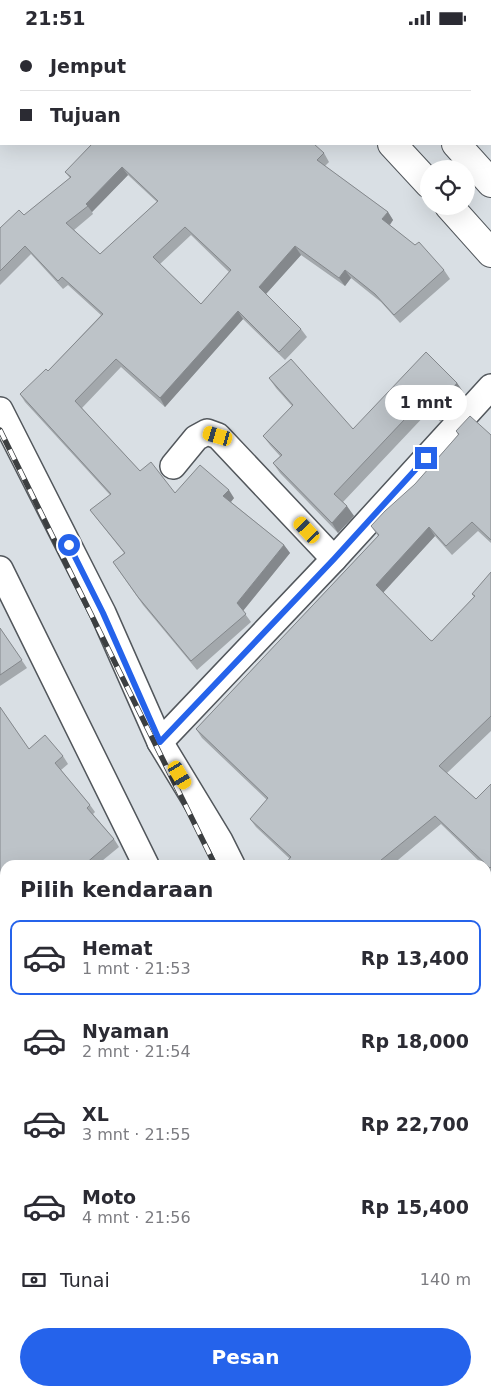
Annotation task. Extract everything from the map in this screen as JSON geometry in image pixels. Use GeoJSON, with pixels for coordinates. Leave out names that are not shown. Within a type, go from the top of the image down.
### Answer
{"type":"FeatureCollection","features":[{"type":"Feature","properties":{"kind":"main road"},"geometry":{"type":"LineString","coordinates":[[393,145],[420,174]]}},
{"type":"Feature","properties":{"kind":"main road"},"geometry":{"type":"LineString","coordinates":[[457,145],[491,183]]}},
{"type":"Feature","properties":{"kind":"main road"},"geometry":{"type":"LineString","coordinates":[[458,215],[491,253]]}},
{"type":"Feature","properties":{"kind":"street"},"geometry":{"type":"LineString","coordinates":[[160,742],[334,559],[491,387]]}},
{"type":"Feature","properties":{"kind":"street"},"geometry":{"type":"LineString","coordinates":[[0,410],[103,613],[160,742],[230,860]]}},
{"type":"Feature","properties":{"kind":"street"},"geometry":{"type":"LineString","coordinates":[[173,466],[196,438],[207,433],[218,436],[334,559]]}},
{"type":"Feature","properties":{"kind":"street"},"geometry":{"type":"LineString","coordinates":[[0,569],[144,860]]}},
{"type":"Feature","properties":{"kind":"building"},"geometry":{"type":"Polygon","coordinates":[[[91,145],[315,145],[324,153],[317,160],[388,212],[382,219],[415,245],[419,242],[444,270],[394,315],[375,294],[345,270],[339,278],[295,246],[259,287],[301,329],[279,352],[238,311],[160,398],[116,359],[75,401],[140,471],[151,462],[175,493],[200,465],[229,490],[223,496],[284,545],[237,603],[246,614],[191,661],[138,597],[113,562],[125,553],[90,510],[111,494],[20,394],[46,369],[48,371],[103,314],[62,277],[58,281],[25,246],[0,271],[0,228],[19,210],[24,215],[71,177],[65,172],[91,145]],[[122,167],[86,204],[88,206],[66,223],[100,254],[158,201],[122,167]],[[185,227],[153,257],[201,304],[231,270],[185,227]]]}},
{"type":"Feature","properties":{"kind":"building"},"geometry":{"type":"Polygon","coordinates":[[[426,352],[457,383],[434,411],[422,401],[334,494],[347,506],[332,523],[273,463],[282,455],[263,436],[293,405],[269,378],[291,359],[353,429],[426,352]]]}},
{"type":"Feature","properties":{"kind":"building"},"geometry":{"type":"Polygon","coordinates":[[[470,416],[491,435],[491,540],[472,522],[446,546],[429,527],[376,585],[432,641],[475,596],[472,594],[491,572],[491,716],[439,766],[476,799],[491,784],[491,860],[482,860],[435,816],[381,860],[288,860],[291,857],[250,819],[268,798],[196,729],[379,535],[371,526],[415,484],[459,434],[456,431],[470,416]]]}},
{"type":"Feature","properties":{"kind":"building"},"geometry":{"type":"Polygon","coordinates":[[[0,628],[22,660],[0,675],[0,628]]]}},
{"type":"Feature","properties":{"kind":"building"},"geometry":{"type":"Polygon","coordinates":[[[0,707],[29,749],[45,735],[63,756],[55,763],[90,805],[87,808],[114,839],[90,860],[0,860],[0,707]]]}},
{"type":"Feature","properties":{"kind":"railway"},"geometry":{"type":"LineString","coordinates":[[0,430],[213,860]]}},
{"type":"Feature","properties":{"kind":"route"},"geometry":{"type":"LineString","coordinates":[[69,545],[103,613],[160,742],[334,559],[426,458]]}}]}
